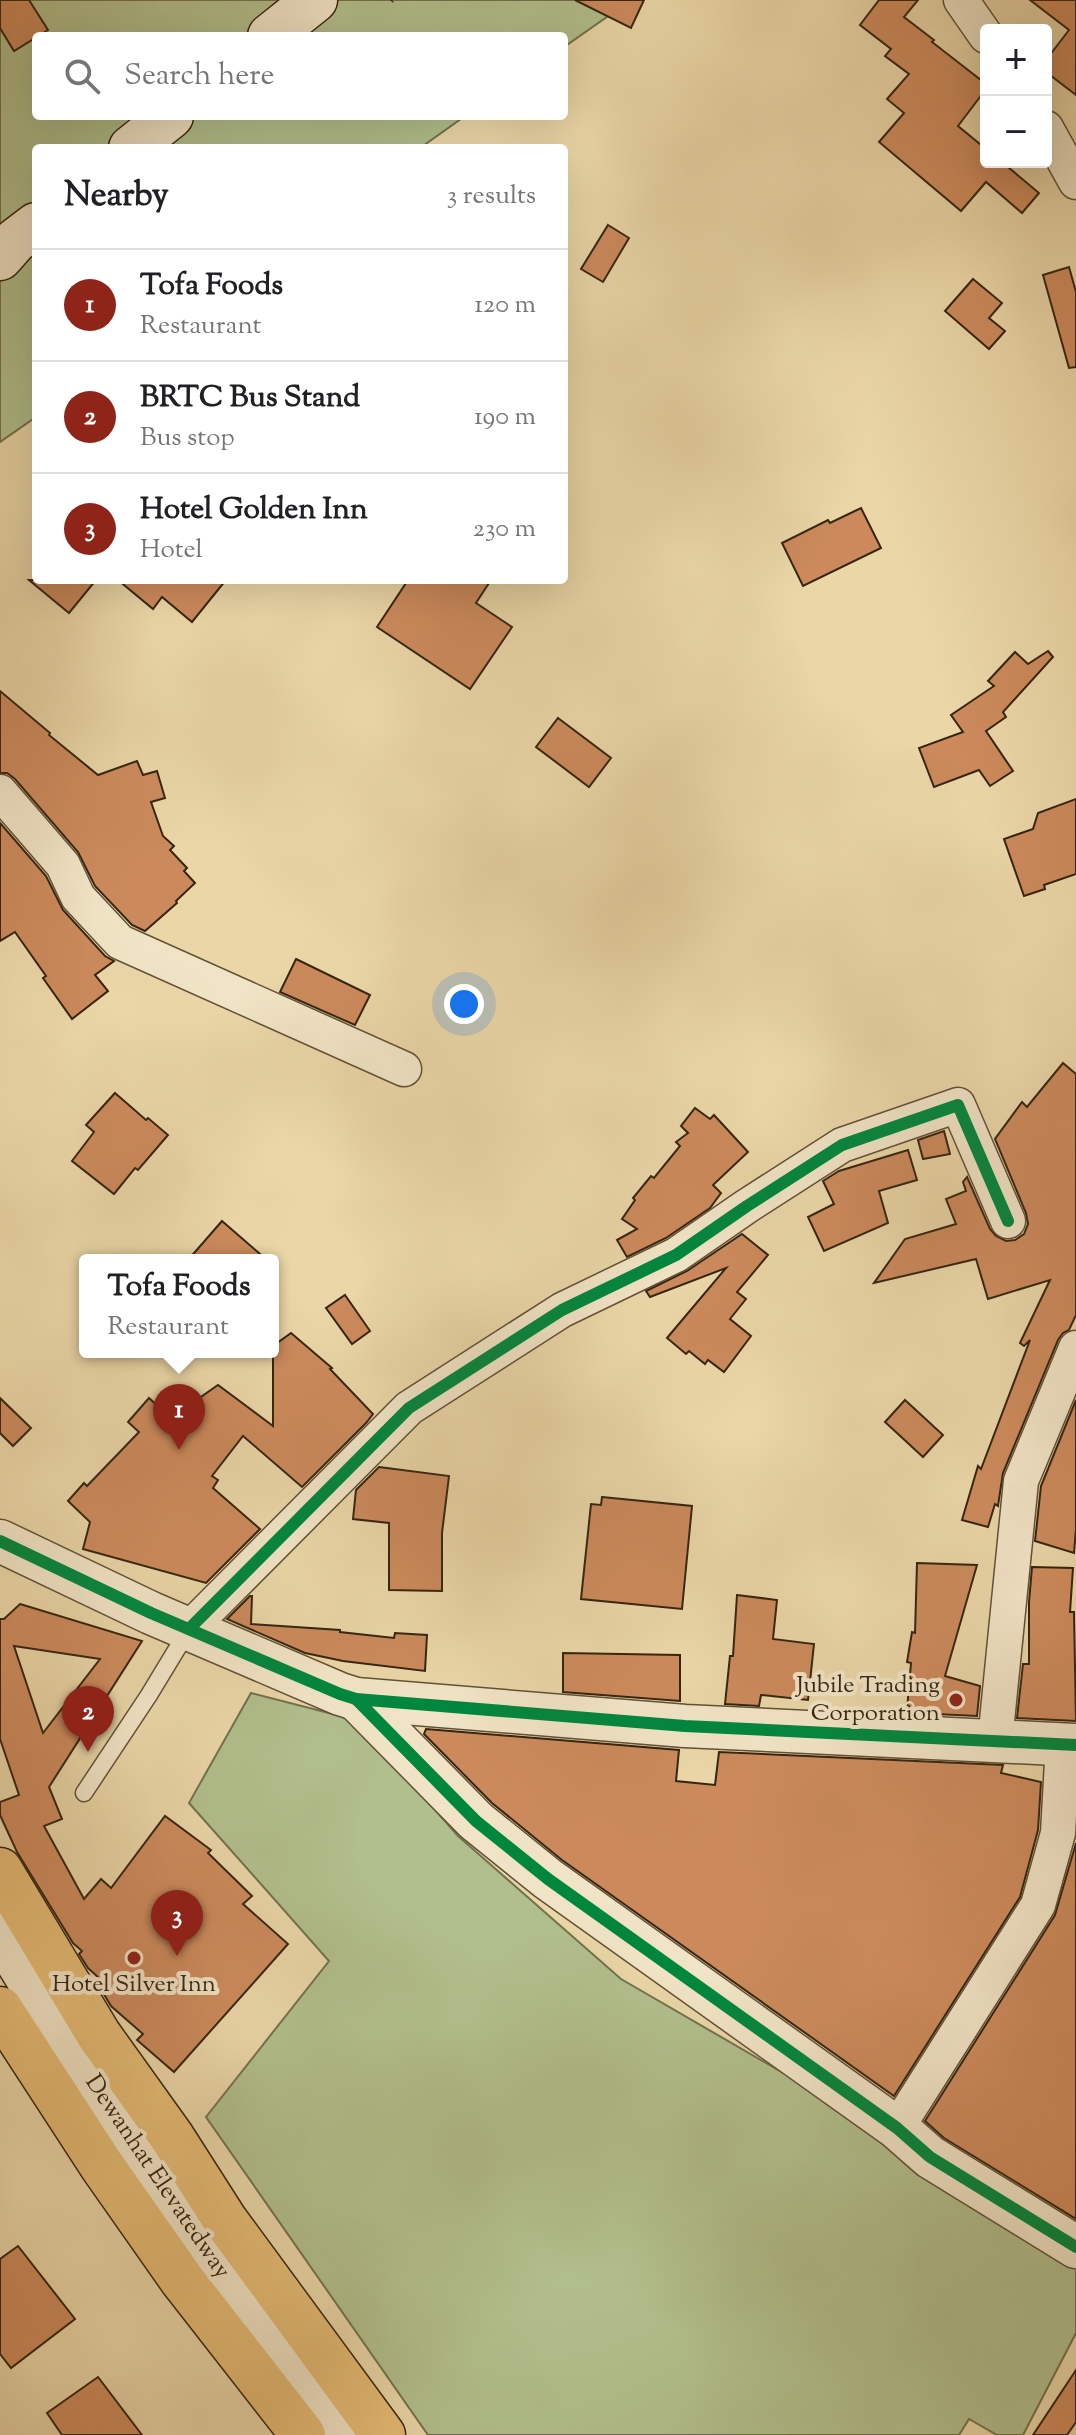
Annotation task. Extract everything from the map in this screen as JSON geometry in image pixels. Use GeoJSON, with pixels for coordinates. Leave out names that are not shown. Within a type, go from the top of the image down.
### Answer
{"type":"FeatureCollection","features":[{"type":"Feature","properties":{"kind":"main road"},"geometry":{"type":"LineString","coordinates":[[275,32],[315,0]]}},
{"type":"Feature","properties":{"kind":"main road"},"geometry":{"type":"LineString","coordinates":[[136,144],[166,120]]}},
{"type":"Feature","properties":{"kind":"main road"},"geometry":{"type":"LineString","coordinates":[[0,258],[32,228]]}},
{"type":"Feature","properties":{"kind":"main road"},"geometry":{"type":"LineString","coordinates":[[0,1870],[99,2035],[172,2137],[225,2220],[383,2435]]}},
{"type":"Feature","properties":{"kind":"main road","name":"Dewanhat Elevatedway"},"geometry":{"type":"LineString","coordinates":[[0,1932],[67,2043],[328,2430]]}},
{"type":"Feature","properties":{"kind":"main road"},"geometry":{"type":"LineString","coordinates":[[0,2009],[102,2166],[182,2280],[328,2430]]}},
{"type":"Feature","properties":{"kind":"street"},"geometry":{"type":"LineString","coordinates":[[961,0],[980,27]]}},
{"type":"Feature","properties":{"kind":"street"},"geometry":{"type":"LineString","coordinates":[[1052,139],[1076,182]]}},
{"type":"Feature","properties":{"kind":"street"},"geometry":{"type":"LineString","coordinates":[[0,792],[63,865],[78,897],[120,942],[404,1069]]}},
{"type":"Feature","properties":{"kind":"street"},"geometry":{"type":"LineString","coordinates":[[189,1629],[409,1408],[562,1310],[676,1255],[842,1145],[958,1105],[1008,1221]]}},
{"type":"Feature","properties":{"kind":"street"},"geometry":{"type":"LineString","coordinates":[[995,1741],[1021,1481],[1076,1348]]}},
{"type":"Feature","properties":{"kind":"street"},"geometry":{"type":"LineString","coordinates":[[0,1541],[189,1629],[356,1699],[685,1726],[1070,1744],[1058,1833],[1038,1905],[897,2128]]}},
{"type":"Feature","properties":{"kind":"street"},"geometry":{"type":"LineString","coordinates":[[356,1699],[476,1821],[548,1879],[897,2128],[930,2157],[1076,2247]]}},
{"type":"Feature","properties":{"kind":"lane"},"geometry":{"type":"LineString","coordinates":[[84,1793],[189,1629]]}},
{"type":"Feature","properties":{"kind":"green space"},"geometry":{"type":"Polygon","coordinates":[[[0,0],[631,0],[568,44],[568,32],[32,32],[32,120],[459,120],[426,144],[32,144],[32,420],[0,442],[0,0]]]}},
{"type":"Feature","properties":{"kind":"green space"},"geometry":{"type":"Polygon","coordinates":[[[251,1693],[356,1720],[458,1836],[621,1979],[785,2074],[1076,2258],[1076,2333],[1023,2435],[997,2435],[969,2419],[959,2435],[428,2435],[206,2117],[329,1961],[189,1803],[251,1693]]]}},
{"type":"Feature","properties":{"kind":"building"},"geometry":{"type":"Polygon","coordinates":[[[0,0],[29,0],[48,30],[32,32],[32,40],[14,51],[0,28],[0,0]]]}},
{"type":"Feature","properties":{"kind":"building"},"geometry":{"type":"Polygon","coordinates":[[[575,0],[644,0],[631,28],[575,0]]]}},
{"type":"Feature","properties":{"kind":"building"},"geometry":{"type":"Polygon","coordinates":[[[879,0],[918,0],[904,17],[980,79],[980,97],[958,126],[980,144],[980,168],[1009,168],[1039,193],[1022,213],[986,182],[961,211],[879,142],[904,113],[887,99],[909,74],[885,56],[891,49],[860,25],[879,0]]]}},
{"type":"Feature","properties":{"kind":"building"},"geometry":{"type":"Polygon","coordinates":[[[1030,0],[1076,0],[1076,95],[1052,77],[1052,52],[1069,30],[1030,0]]]}},
{"type":"Feature","properties":{"kind":"building"},"geometry":{"type":"Polygon","coordinates":[[[608,225],[629,238],[603,282],[581,269],[608,225]]]}},
{"type":"Feature","properties":{"kind":"building"},"geometry":{"type":"Polygon","coordinates":[[[1069,267],[1076,292],[1076,367],[1069,368],[1043,275],[1069,267]]]}},
{"type":"Feature","properties":{"kind":"building"},"geometry":{"type":"Polygon","coordinates":[[[973,279],[1002,303],[989,318],[1005,331],[989,349],[945,311],[973,279]]]}},
{"type":"Feature","properties":{"kind":"building"},"geometry":{"type":"Polygon","coordinates":[[[861,508],[881,548],[803,586],[782,543],[861,508]]]}},
{"type":"Feature","properties":{"kind":"building"},"geometry":{"type":"Polygon","coordinates":[[[34,584],[93,584],[69,613],[34,584]]]}},
{"type":"Feature","properties":{"kind":"building"},"geometry":{"type":"Polygon","coordinates":[[[123,584],[223,584],[192,622],[162,597],[153,609],[123,584]]]}},
{"type":"Feature","properties":{"kind":"building"},"geometry":{"type":"Polygon","coordinates":[[[405,584],[488,584],[476,603],[512,627],[470,689],[377,627],[405,584]]]}},
{"type":"Feature","properties":{"kind":"building"},"geometry":{"type":"Polygon","coordinates":[[[1048,651],[1053,657],[1003,712],[1006,717],[986,731],[1013,771],[990,786],[979,770],[934,787],[919,748],[963,732],[951,715],[994,686],[988,681],[1015,652],[1028,664],[1048,651]]]}},
{"type":"Feature","properties":{"kind":"building"},"geometry":{"type":"Polygon","coordinates":[[[0,691],[98,775],[137,761],[143,775],[157,771],[165,798],[151,802],[163,836],[174,846],[170,850],[187,868],[184,871],[195,883],[145,931],[132,925],[95,886],[78,852],[15,779],[7,773],[0,773],[0,691]]]}},
{"type":"Feature","properties":{"kind":"building"},"geometry":{"type":"Polygon","coordinates":[[[558,718],[611,758],[589,787],[536,747],[558,718]]]}},
{"type":"Feature","properties":{"kind":"building"},"geometry":{"type":"Polygon","coordinates":[[[1076,799],[1076,874],[1024,896],[1004,839],[1033,829],[1038,813],[1076,799]]]}},
{"type":"Feature","properties":{"kind":"building"},"geometry":{"type":"Polygon","coordinates":[[[0,823],[46,876],[63,910],[105,956],[114,961],[95,975],[108,991],[72,1019],[15,932],[0,941],[0,823]]]}},
{"type":"Feature","properties":{"kind":"building"},"geometry":{"type":"Polygon","coordinates":[[[296,959],[370,995],[355,1025],[280,992],[296,959]]]}},
{"type":"Feature","properties":{"kind":"building"},"geometry":{"type":"Polygon","coordinates":[[[1063,1063],[1076,1074],[1076,1315],[1069,1330],[1058,1340],[1003,1473],[998,1506],[995,1504],[988,1527],[962,1520],[978,1466],[981,1469],[1030,1340],[1024,1346],[1020,1343],[1050,1280],[988,1299],[976,1259],[874,1283],[905,1239],[956,1224],[946,1199],[966,1191],[963,1182],[967,1177],[996,1236],[1006,1241],[1024,1234],[1028,1224],[1026,1213],[995,1139],[1022,1102],[1027,1107],[1063,1063]]]}},
{"type":"Feature","properties":{"kind":"building"},"geometry":{"type":"Polygon","coordinates":[[[115,1093],[168,1135],[114,1194],[72,1161],[94,1132],[86,1125],[115,1093]]]}},
{"type":"Feature","properties":{"kind":"building"},"geometry":{"type":"Polygon","coordinates":[[[695,1108],[710,1119],[714,1115],[748,1152],[713,1185],[721,1193],[710,1208],[666,1238],[627,1257],[617,1240],[637,1229],[622,1219],[635,1200],[633,1198],[680,1146],[676,1142],[688,1133],[681,1126],[695,1108]]]}},
{"type":"Feature","properties":{"kind":"building"},"geometry":{"type":"Polygon","coordinates":[[[944,1131],[950,1154],[923,1159],[918,1140],[944,1131]]]}},
{"type":"Feature","properties":{"kind":"building"},"geometry":{"type":"Polygon","coordinates":[[[908,1150],[917,1180],[879,1191],[888,1223],[824,1251],[808,1217],[834,1204],[823,1181],[839,1171],[908,1150]]]}},
{"type":"Feature","properties":{"kind":"building"},"geometry":{"type":"Polygon","coordinates":[[[222,1221],[260,1254],[193,1254],[222,1221]]]}},
{"type":"Feature","properties":{"kind":"building"},"geometry":{"type":"Polygon","coordinates":[[[742,1234],[768,1255],[737,1292],[746,1299],[730,1319],[751,1336],[724,1372],[708,1360],[705,1364],[689,1351],[686,1354],[667,1338],[726,1268],[650,1297],[646,1291],[687,1271],[742,1234]]]}},
{"type":"Feature","properties":{"kind":"building"},"geometry":{"type":"Polygon","coordinates":[[[345,1295],[370,1331],[352,1344],[326,1308],[345,1295]]]}},
{"type":"Feature","properties":{"kind":"building"},"geometry":{"type":"Polygon","coordinates":[[[291,1333],[332,1368],[373,1414],[366,1423],[302,1487],[243,1436],[212,1476],[218,1480],[213,1488],[260,1529],[206,1583],[83,1549],[90,1522],[68,1501],[84,1483],[87,1486],[139,1432],[128,1422],[149,1398],[178,1425],[198,1399],[218,1385],[273,1426],[273,1358],[279,1358],[279,1342],[291,1333]]]}},
{"type":"Feature","properties":{"kind":"building"},"geometry":{"type":"Polygon","coordinates":[[[0,1398],[31,1428],[13,1446],[0,1433],[0,1398]]]}},
{"type":"Feature","properties":{"kind":"building"},"geometry":{"type":"Polygon","coordinates":[[[905,1400],[943,1435],[923,1457],[885,1422],[905,1400]]]}},
{"type":"Feature","properties":{"kind":"building"},"geometry":{"type":"Polygon","coordinates":[[[1076,1400],[1074,1553],[1035,1541],[1041,1486],[1076,1400]]]}},
{"type":"Feature","properties":{"kind":"building"},"geometry":{"type":"Polygon","coordinates":[[[379,1467],[449,1476],[442,1533],[442,1591],[389,1590],[389,1523],[353,1519],[356,1490],[379,1467]]]}},
{"type":"Feature","properties":{"kind":"building"},"geometry":{"type":"Polygon","coordinates":[[[602,1497],[692,1506],[682,1609],[581,1599],[591,1504],[601,1505],[602,1497]]]}},
{"type":"Feature","properties":{"kind":"building"},"geometry":{"type":"Polygon","coordinates":[[[917,1563],[977,1565],[945,1676],[980,1686],[977,1716],[907,1710],[911,1663],[907,1662],[912,1632],[915,1633],[917,1563]]]}},
{"type":"Feature","properties":{"kind":"building"},"geometry":{"type":"Polygon","coordinates":[[[1032,1567],[1073,1568],[1070,1612],[1074,1612],[1076,1721],[1017,1718],[1023,1664],[1029,1664],[1032,1567]]]}},
{"type":"Feature","properties":{"kind":"building"},"geometry":{"type":"Polygon","coordinates":[[[737,1595],[777,1600],[773,1639],[814,1644],[808,1700],[761,1695],[759,1706],[725,1704],[730,1656],[733,1656],[737,1595]]]}},
{"type":"Feature","properties":{"kind":"building"},"geometry":{"type":"Polygon","coordinates":[[[250,1596],[251,1624],[340,1630],[394,1638],[395,1633],[427,1635],[425,1671],[305,1653],[227,1619],[250,1596]]]}},
{"type":"Feature","properties":{"kind":"building"},"geometry":{"type":"Polygon","coordinates":[[[20,1604],[142,1641],[49,1787],[62,1819],[44,1826],[84,1899],[101,1879],[111,1888],[165,1816],[211,1850],[208,1853],[252,1896],[243,1904],[288,1944],[174,2072],[137,2040],[143,2034],[111,2006],[96,1981],[99,1978],[88,1968],[79,1954],[82,1951],[73,1943],[17,1852],[0,1815],[0,1802],[19,1795],[0,1739],[0,1619],[20,1604]],[[14,1646],[43,1733],[100,1659],[14,1646]]]}},
{"type":"Feature","properties":{"kind":"building"},"geometry":{"type":"Polygon","coordinates":[[[563,1653],[680,1655],[680,1701],[563,1692],[563,1653]]]}},
{"type":"Feature","properties":{"kind":"building"},"geometry":{"type":"Polygon","coordinates":[[[426,1729],[679,1750],[676,1781],[715,1785],[719,1752],[1003,1765],[1001,1773],[1041,1782],[1038,1830],[1020,1897],[894,2096],[562,1860],[492,1803],[424,1734],[426,1729]]]}},
{"type":"Feature","properties":{"kind":"building"},"geometry":{"type":"Polygon","coordinates":[[[1076,1843],[1076,2219],[944,2138],[925,2121],[1055,1915],[1076,1843]]]}},
{"type":"Feature","properties":{"kind":"building"},"geometry":{"type":"Polygon","coordinates":[[[18,2246],[75,2319],[11,2368],[0,2354],[0,2259],[18,2246]]]}},
{"type":"Feature","properties":{"kind":"building"},"geometry":{"type":"Polygon","coordinates":[[[1076,2370],[1076,2422],[1067,2435],[1033,2435],[1076,2370]]]}},
{"type":"Feature","properties":{"kind":"building"},"geometry":{"type":"Polygon","coordinates":[[[98,2377],[142,2435],[62,2435],[47,2413],[98,2377]]]}},
{"type":"Feature","properties":{"kind":"cycle path"},"geometry":{"type":"LineString","coordinates":[[189,1629],[409,1408],[562,1310],[676,1255],[842,1145],[958,1105],[1008,1221]]}},
{"type":"Feature","properties":{"kind":"cycle path"},"geometry":{"type":"LineString","coordinates":[[0,1541],[151,1613],[356,1699],[685,1726],[1076,1745]]}},
{"type":"Feature","properties":{"kind":"cycle path"},"geometry":{"type":"LineString","coordinates":[[356,1699],[476,1821],[548,1879],[897,2128],[930,2157],[1076,2247]]}},
{"type":"Feature","properties":{"kind":"place","name":"Tofa Foods"},"geometry":{"type":"Point","coordinates":[179,1450]}},
{"type":"Feature","properties":{"kind":"place","name":"Jubile Trading Corporation"},"geometry":{"type":"Point","coordinates":[956,1700]}},
{"type":"Feature","properties":{"kind":"place","name":"BRTC Bus Stand"},"geometry":{"type":"Point","coordinates":[88,1752]}},
{"type":"Feature","properties":{"kind":"place","name":"Hotel Golden Inn"},"geometry":{"type":"Point","coordinates":[177,1956]}},
{"type":"Feature","properties":{"kind":"place","name":"Hotel Silver Inn"},"geometry":{"type":"Point","coordinates":[134,1958]}}]}
